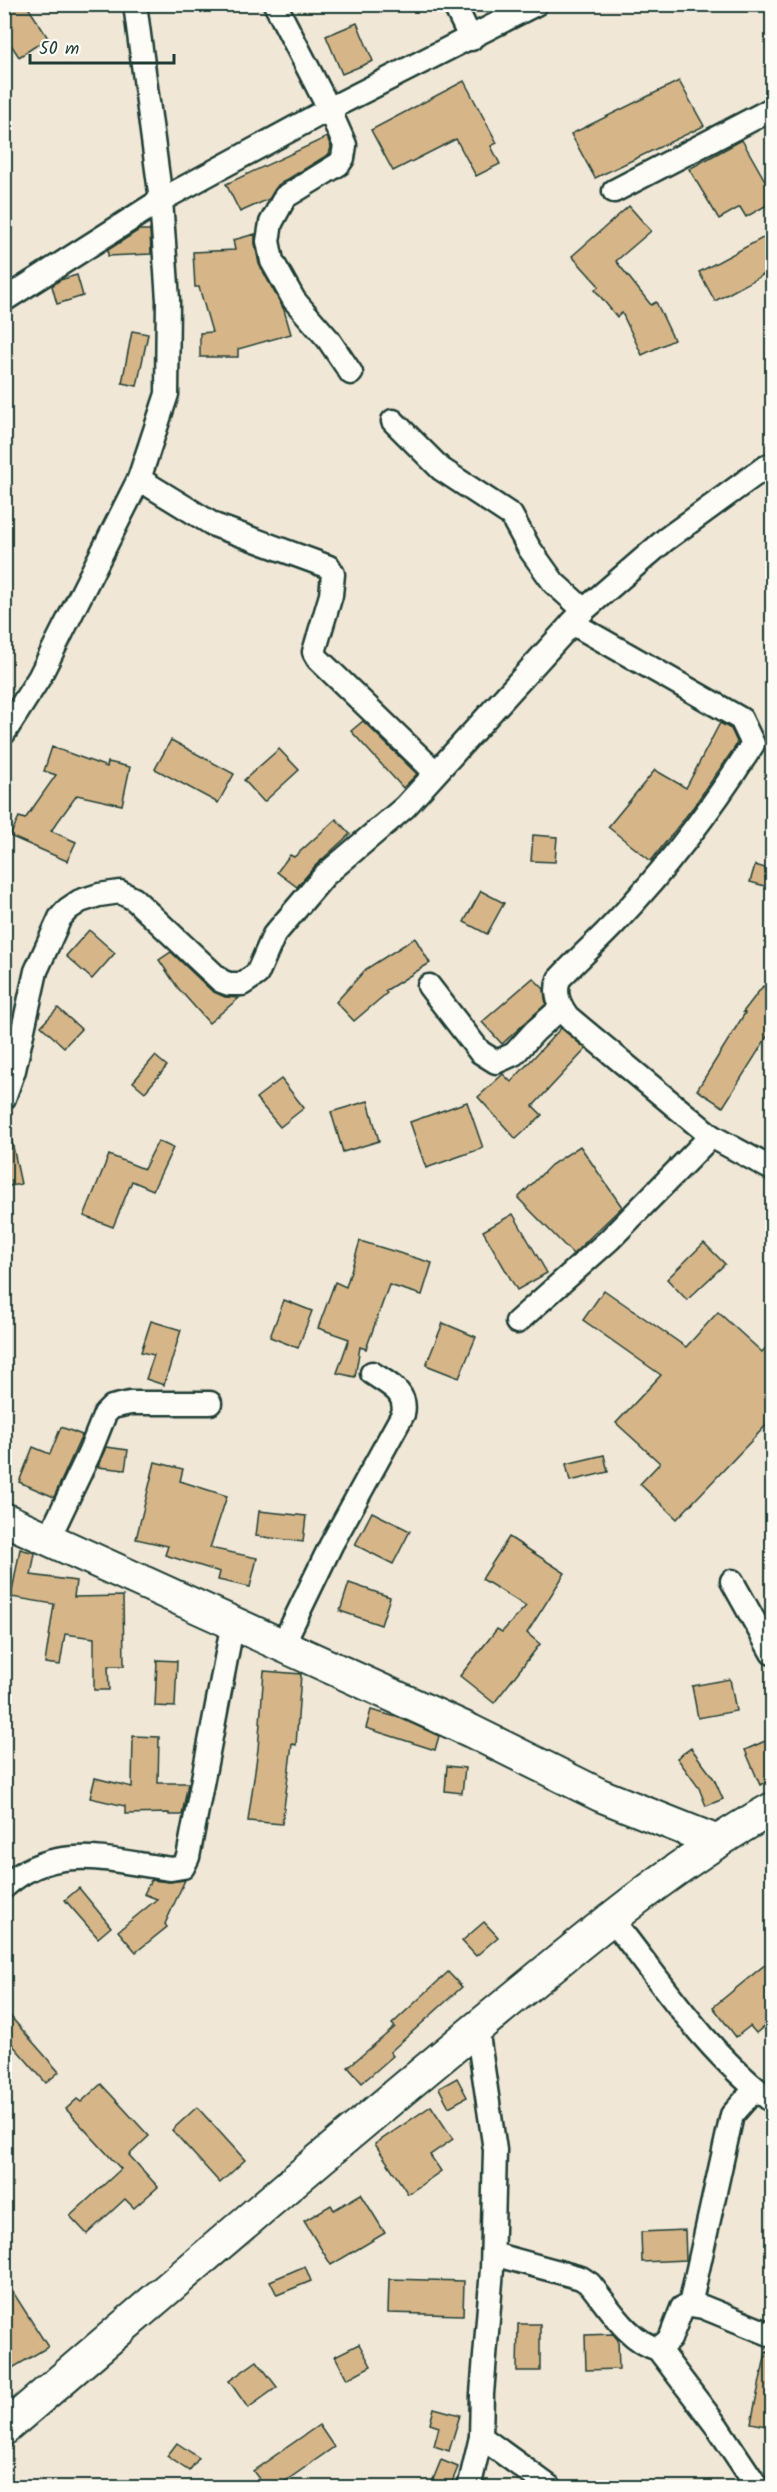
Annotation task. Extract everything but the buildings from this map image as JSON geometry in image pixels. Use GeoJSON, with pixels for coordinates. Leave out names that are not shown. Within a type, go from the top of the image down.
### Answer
{"type":"FeatureCollection","features":[{"type":"Feature","properties":{"kind":"main road"},"geometry":{"type":"LineString","coordinates":[[4,1519],[471,1731],[600,1795],[718,1842]]}},
{"type":"Feature","properties":{"kind":"main road"},"geometry":{"type":"LineString","coordinates":[[4,2429],[426,2068],[610,1917],[718,1842],[772,1809]]}},
{"type":"Feature","properties":{"kind":"street"},"geometry":{"type":"LineString","coordinates":[[4,733],[39,678],[139,479],[167,394],[168,300],[161,200],[135,4]]}},
{"type":"Feature","properties":{"kind":"street"},"geometry":{"type":"LineString","coordinates":[[275,4],[345,145],[343,158],[339,164],[285,197],[272,223],[268,241],[272,261],[294,300],[328,339],[351,373]]}},
{"type":"Feature","properties":{"kind":"street"},"geometry":{"type":"LineString","coordinates":[[454,4],[471,39]]}},
{"type":"Feature","properties":{"kind":"street"},"geometry":{"type":"LineString","coordinates":[[4,300],[161,200],[329,109],[471,39],[536,4]]}},
{"type":"Feature","properties":{"kind":"street"},"geometry":{"type":"LineString","coordinates":[[614,190],[772,109]]}},
{"type":"Feature","properties":{"kind":"street"},"geometry":{"type":"LineString","coordinates":[[393,421],[441,469],[511,515],[529,548],[578,616],[741,719],[753,744],[724,789],[615,923],[559,979],[556,988],[561,1008],[568,1017],[711,1136],[772,1169]]}},
{"type":"Feature","properties":{"kind":"street"},"geometry":{"type":"LineString","coordinates":[[4,1098],[14,1070],[36,971],[60,918],[68,909],[80,901],[99,894],[120,892],[127,894],[155,917],[220,981],[242,984],[257,974],[274,935],[325,875],[405,807],[578,616],[665,540],[772,464]]}},
{"type":"Feature","properties":{"kind":"street"},"geometry":{"type":"LineString","coordinates":[[139,479],[213,525],[294,553],[332,570],[331,595],[314,652],[318,659],[435,772]]}},
{"type":"Feature","properties":{"kind":"street"},"geometry":{"type":"LineString","coordinates":[[429,986],[480,1052],[496,1062],[514,1054],[561,1008]]}},
{"type":"Feature","properties":{"kind":"street"},"geometry":{"type":"LineString","coordinates":[[517,1322],[609,1240],[711,1136]]}},
{"type":"Feature","properties":{"kind":"street"},"geometry":{"type":"LineString","coordinates":[[283,1644],[331,1545],[403,1414],[405,1405],[400,1393],[372,1373]]}},
{"type":"Feature","properties":{"kind":"street"},"geometry":{"type":"LineString","coordinates":[[48,1540],[89,1454],[105,1414],[112,1407],[130,1403],[210,1403]]}},
{"type":"Feature","properties":{"kind":"street"},"geometry":{"type":"LineString","coordinates":[[732,1581],[772,1653]]}},
{"type":"Feature","properties":{"kind":"street"},"geometry":{"type":"LineString","coordinates":[[4,1887],[26,1870],[73,1856],[171,1869],[183,1867],[188,1857],[233,1622]]}},
{"type":"Feature","properties":{"kind":"street"},"geometry":{"type":"LineString","coordinates":[[610,1917],[719,2055],[764,2095],[732,2115],[690,2305]]}},
{"type":"Feature","properties":{"kind":"street"},"geometry":{"type":"LineString","coordinates":[[469,2487],[481,2437],[482,2394],[493,2254],[495,2150],[477,2028]]}},
{"type":"Feature","properties":{"kind":"street"},"geometry":{"type":"LineString","coordinates":[[493,2254],[581,2278],[590,2284],[634,2337],[643,2345],[658,2349],[718,2428],[758,2487]]}},
{"type":"Feature","properties":{"kind":"street"},"geometry":{"type":"LineString","coordinates":[[658,2349],[670,2339],[676,2318],[682,2308],[690,2305],[703,2307],[772,2335]]}},
{"type":"Feature","properties":{"kind":"street"},"geometry":{"type":"LineString","coordinates":[[481,2437],[551,2487]]}}]}
